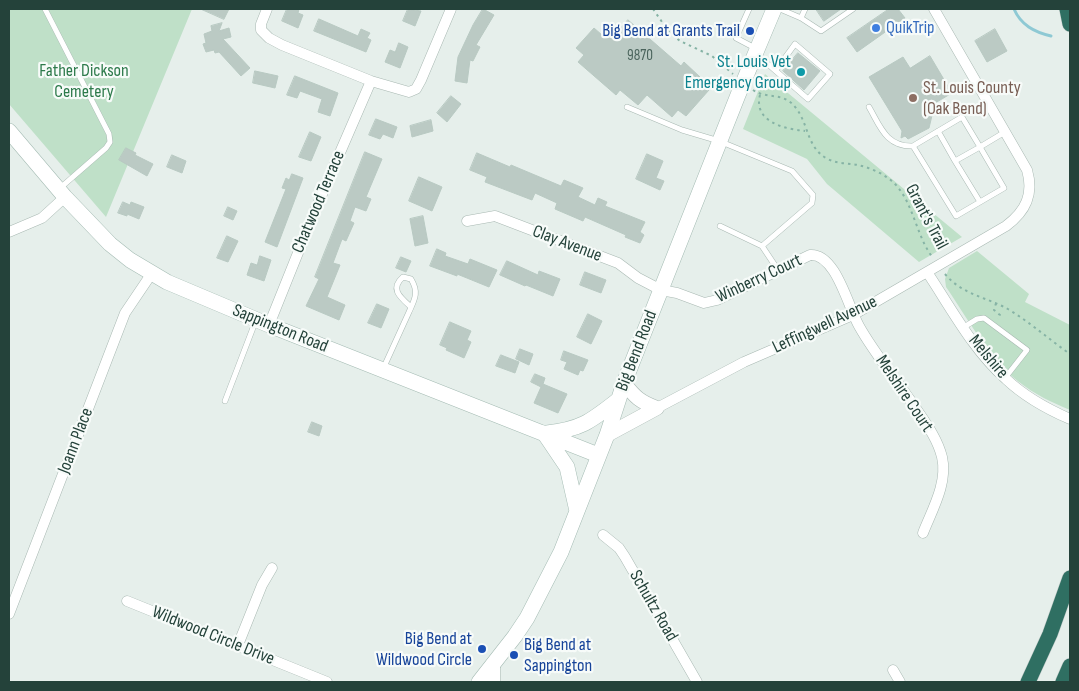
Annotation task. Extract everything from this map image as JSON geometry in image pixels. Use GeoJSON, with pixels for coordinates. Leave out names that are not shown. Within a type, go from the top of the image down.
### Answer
{"type":"FeatureCollection","features":[{"type":"Feature","properties":{"kind":"highway"},"geometry":{"type":"LineString","coordinates":[[1067,9],[1070,24]]}},
{"type":"Feature","properties":{"kind":"highway"},"geometry":{"type":"LineString","coordinates":[[1028,682],[1050,634],[1070,578]]}},
{"type":"Feature","properties":{"kind":"highway"},"geometry":{"type":"LineString","coordinates":[[1062,682],[1070,666]]}},
{"type":"Feature","properties":{"kind":"main road","name":"Big Bend Road"},"geometry":{"type":"LineString","coordinates":[[479,682],[516,636],[561,552],[578,513],[624,383],[743,82],[774,9]]}},
{"type":"Feature","properties":{"kind":"main road","name":"Sappington Road"},"geometry":{"type":"LineString","coordinates":[[9,130],[62,193],[110,244],[130,260],[167,282],[382,370],[598,455]]}},
{"type":"Feature","properties":{"kind":"main road"},"geometry":{"type":"LineString","coordinates":[[578,513],[567,467],[544,433],[565,431],[582,426],[618,400]]}},
{"type":"Feature","properties":{"kind":"street"},"geometry":{"type":"LineString","coordinates":[[267,9],[261,24],[261,30],[269,38],[371,81],[409,92],[416,89],[451,9]]}},
{"type":"Feature","properties":{"kind":"street"},"geometry":{"type":"LineString","coordinates":[[934,9],[1005,132]]}},
{"type":"Feature","properties":{"kind":"street","name":"Chatwood Terrace"},"geometry":{"type":"LineString","coordinates":[[263,322],[316,208],[371,81]]}},
{"type":"Feature","properties":{"kind":"street","name":"Leffingwell Avenue"},"geometry":{"type":"LineString","coordinates":[[607,434],[744,362],[853,315],[1016,218],[1030,196],[1030,179],[1027,170],[1005,132]]}},
{"type":"Feature","properties":{"kind":"street"},"geometry":{"type":"LineString","coordinates":[[9,232],[42,218],[62,193]]}},
{"type":"Feature","properties":{"kind":"street","name":"Clay Avenue"},"geometry":{"type":"LineString","coordinates":[[467,221],[495,216],[618,263],[638,278],[661,290]]}},
{"type":"Feature","properties":{"kind":"street","name":"Winberry Court"},"geometry":{"type":"LineString","coordinates":[[661,290],[677,293],[704,303],[711,302],[810,255],[816,255],[830,265],[848,300],[853,315]]}},
{"type":"Feature","properties":{"kind":"street","name":"Melshire"},"geometry":{"type":"LineString","coordinates":[[927,272],[980,352],[1005,379],[1033,400],[1069,419]]}},
{"type":"Feature","properties":{"kind":"street","name":"Joann Place"},"geometry":{"type":"LineString","coordinates":[[9,614],[125,313],[152,273]]}},
{"type":"Feature","properties":{"kind":"street","name":"Melshire Court"},"geometry":{"type":"LineString","coordinates":[[853,315],[930,429],[942,458],[943,480],[923,534]]}},
{"type":"Feature","properties":{"kind":"street"},"geometry":{"type":"LineString","coordinates":[[624,383],[636,398],[644,404],[657,408]]}},
{"type":"Feature","properties":{"kind":"street","name":"Schultz Road"},"geometry":{"type":"LineString","coordinates":[[603,535],[619,548],[697,682]]}},
{"type":"Feature","properties":{"kind":"street"},"geometry":{"type":"LineString","coordinates":[[238,645],[262,585],[272,568]]}},
{"type":"Feature","properties":{"kind":"street","name":"Wildwood Circle Drive"},"geometry":{"type":"LineString","coordinates":[[127,601],[327,682]]}},
{"type":"Feature","properties":{"kind":"street"},"geometry":{"type":"LineString","coordinates":[[492,682],[493,664]]}},
{"type":"Feature","properties":{"kind":"street"},"geometry":{"type":"LineString","coordinates":[[893,670],[900,682]]}},
{"type":"Feature","properties":{"kind":"lane"},"geometry":{"type":"LineString","coordinates":[[44,9],[110,134],[110,142],[106,148],[62,193]]}},
{"type":"Feature","properties":{"kind":"lane"},"geometry":{"type":"LineString","coordinates":[[749,9],[736,38],[808,98],[830,74],[795,44],[776,70]]}},
{"type":"Feature","properties":{"kind":"lane"},"geometry":{"type":"LineString","coordinates":[[780,9],[802,18],[821,31],[853,9]]}},
{"type":"Feature","properties":{"kind":"lane"},"geometry":{"type":"LineString","coordinates":[[802,18],[805,9]]}},
{"type":"Feature","properties":{"kind":"lane"},"geometry":{"type":"LineString","coordinates":[[627,107],[682,130],[720,141],[792,171],[813,195],[812,203],[762,246]]}},
{"type":"Feature","properties":{"kind":"lane"},"geometry":{"type":"LineString","coordinates":[[869,107],[887,138],[904,147],[913,146],[962,117],[1004,188],[956,216],[913,146]]}},
{"type":"Feature","properties":{"kind":"lane"},"geometry":{"type":"LineString","coordinates":[[938,131],[980,202]]}},
{"type":"Feature","properties":{"kind":"lane"},"geometry":{"type":"LineString","coordinates":[[955,161],[1005,132]]}},
{"type":"Feature","properties":{"kind":"lane"},"geometry":{"type":"LineString","coordinates":[[720,226],[762,246],[778,270]]}},
{"type":"Feature","properties":{"kind":"lane"},"geometry":{"type":"LineString","coordinates":[[382,370],[411,307],[416,296],[416,286],[411,279],[403,277],[397,282],[396,288],[400,296],[411,307]]}},
{"type":"Feature","properties":{"kind":"lane"},"geometry":{"type":"LineString","coordinates":[[964,327],[981,318],[987,319],[1027,350],[1005,379]]}},
{"type":"Feature","properties":{"kind":"lane"},"geometry":{"type":"LineString","coordinates":[[224,401],[263,322]]}},
{"type":"Feature","properties":{"kind":"path","name":"Grant's Trail"},"geometry":{"type":"LineString","coordinates":[[653,9],[669,32],[680,41],[712,56],[760,95],[780,96],[790,101],[797,109],[814,146],[821,155],[828,159],[871,169],[883,174],[895,184],[906,200],[924,245],[938,266],[956,286],[1011,311],[1069,353]]}},
{"type":"Feature","properties":{"kind":"path"},"geometry":{"type":"LineString","coordinates":[[760,95],[758,101],[760,108],[776,126],[806,130]]}},
{"type":"Feature","properties":{"kind":"path"},"geometry":{"type":"LineString","coordinates":[[994,324],[1000,315],[994,310],[996,303]]}},
{"type":"Feature","properties":{"kind":"green space","name":"Father Dickson Cemetery"},"geometry":{"type":"Polygon","coordinates":[[[9,9],[192,9],[106,217],[9,104],[9,9]]]}},
{"type":"Feature","properties":{"kind":"green space"},"geometry":{"type":"Polygon","coordinates":[[[765,74],[962,237],[919,262],[827,184],[807,159],[743,129],[765,74]]]}},
{"type":"Feature","properties":{"kind":"green space"},"geometry":{"type":"Polygon","coordinates":[[[977,251],[1029,294],[1025,302],[1070,325],[1070,410],[1037,394],[1009,373],[979,338],[946,287],[945,279],[949,268],[977,251]]]}},
{"type":"Feature","properties":{"kind":"building"},"geometry":{"type":"Polygon","coordinates":[[[201,9],[229,9],[224,19],[201,9]]]}},
{"type":"Feature","properties":{"kind":"building"},"geometry":{"type":"Polygon","coordinates":[[[287,9],[299,9],[298,13],[303,15],[298,28],[282,21],[287,9]]]}},
{"type":"Feature","properties":{"kind":"building"},"geometry":{"type":"Polygon","coordinates":[[[408,9],[421,11],[415,26],[403,21],[408,9]]]}},
{"type":"Feature","properties":{"kind":"building"},"geometry":{"type":"Polygon","coordinates":[[[483,9],[494,15],[476,45],[480,47],[473,61],[470,60],[467,83],[455,81],[458,57],[483,9]]]}},
{"type":"Feature","properties":{"kind":"building","name":"QuikTrip"},"geometry":{"type":"Polygon","coordinates":[[[816,9],[841,9],[824,21],[816,9]]]}},
{"type":"Feature","properties":{"kind":"building","name":"QuikTrip"},"geometry":{"type":"Polygon","coordinates":[[[889,9],[898,9],[905,18],[857,52],[847,38],[889,9]]]}},
{"type":"Feature","properties":{"kind":"building"},"geometry":{"type":"Polygon","coordinates":[[[319,19],[358,36],[361,29],[370,33],[367,38],[371,40],[366,52],[314,31],[319,19]]]}},
{"type":"Feature","properties":{"kind":"building"},"geometry":{"type":"Polygon","coordinates":[[[628,20],[681,66],[684,62],[700,77],[697,80],[709,90],[686,116],[678,110],[672,117],[647,95],[638,105],[620,90],[616,95],[578,62],[584,55],[576,48],[594,28],[602,35],[611,25],[618,31],[628,20]]]}},
{"type":"Feature","properties":{"kind":"building"},"geometry":{"type":"Polygon","coordinates":[[[222,23],[219,31],[229,28],[231,37],[223,39],[250,68],[241,76],[219,52],[215,53],[214,50],[206,52],[203,44],[206,43],[204,34],[212,31],[211,26],[222,23]]]}},
{"type":"Feature","properties":{"kind":"building"},"geometry":{"type":"Polygon","coordinates":[[[995,29],[1007,51],[987,62],[975,41],[995,29]]]}},
{"type":"Feature","properties":{"kind":"building"},"geometry":{"type":"Polygon","coordinates":[[[399,43],[408,47],[400,68],[385,62],[390,50],[395,52],[399,43]]]}},
{"type":"Feature","properties":{"kind":"building","name":"St. Louis Vet Emergency Group"},"geometry":{"type":"Polygon","coordinates":[[[798,53],[820,71],[804,90],[783,71],[798,53]]]}},
{"type":"Feature","properties":{"kind":"building","name":"St. Louis County (Oak Bend)"},"geometry":{"type":"Polygon","coordinates":[[[930,56],[952,93],[935,103],[929,128],[908,139],[905,136],[901,138],[902,131],[869,77],[903,57],[910,68],[930,56]]]}},
{"type":"Feature","properties":{"kind":"building"},"geometry":{"type":"Polygon","coordinates":[[[255,71],[278,76],[275,88],[253,83],[255,71]]]}},
{"type":"Feature","properties":{"kind":"building"},"geometry":{"type":"Polygon","coordinates":[[[295,76],[338,93],[330,116],[318,112],[322,99],[300,91],[297,98],[287,95],[295,76]]]}},
{"type":"Feature","properties":{"kind":"building"},"geometry":{"type":"Polygon","coordinates":[[[451,96],[461,104],[447,122],[437,113],[451,96]]]}},
{"type":"Feature","properties":{"kind":"building"},"geometry":{"type":"Polygon","coordinates":[[[376,119],[397,127],[393,138],[383,134],[380,139],[369,135],[376,119]]]}},
{"type":"Feature","properties":{"kind":"building"},"geometry":{"type":"Polygon","coordinates":[[[431,120],[433,131],[412,137],[410,126],[431,120]]]}},
{"type":"Feature","properties":{"kind":"building"},"geometry":{"type":"Polygon","coordinates":[[[310,132],[321,137],[311,161],[299,157],[310,132]]]}},
{"type":"Feature","properties":{"kind":"building"},"geometry":{"type":"Polygon","coordinates":[[[126,148],[153,164],[147,176],[119,160],[126,148]]]}},
{"type":"Feature","properties":{"kind":"building"},"geometry":{"type":"Polygon","coordinates":[[[365,152],[382,159],[366,197],[371,199],[366,211],[355,207],[350,221],[354,223],[346,241],[342,239],[333,263],[340,265],[327,297],[345,305],[339,320],[306,306],[319,279],[315,277],[365,152]]]}},
{"type":"Feature","properties":{"kind":"building"},"geometry":{"type":"Polygon","coordinates":[[[477,153],[561,186],[564,180],[583,188],[578,197],[595,205],[598,198],[607,202],[605,206],[645,222],[640,232],[644,235],[640,243],[585,217],[583,221],[555,209],[557,203],[535,193],[532,200],[485,182],[487,177],[470,170],[477,153]]]}},
{"type":"Feature","properties":{"kind":"building"},"geometry":{"type":"Polygon","coordinates":[[[647,154],[663,161],[656,178],[664,181],[660,190],[636,179],[647,154]]]}},
{"type":"Feature","properties":{"kind":"building"},"geometry":{"type":"Polygon","coordinates":[[[172,155],[186,161],[182,173],[167,167],[172,155]]]}},
{"type":"Feature","properties":{"kind":"building"},"geometry":{"type":"Polygon","coordinates":[[[292,174],[303,178],[277,247],[265,242],[286,189],[282,188],[286,178],[289,180],[292,174]]]}},
{"type":"Feature","properties":{"kind":"building"},"geometry":{"type":"Polygon","coordinates":[[[419,177],[442,187],[432,211],[409,201],[419,177]]]}},
{"type":"Feature","properties":{"kind":"building"},"geometry":{"type":"Polygon","coordinates":[[[123,202],[130,205],[131,202],[144,207],[139,219],[127,214],[127,216],[118,213],[123,202]]]}},
{"type":"Feature","properties":{"kind":"building"},"geometry":{"type":"Polygon","coordinates":[[[228,207],[237,211],[233,220],[224,216],[228,207]]]}},
{"type":"Feature","properties":{"kind":"building"},"geometry":{"type":"Polygon","coordinates":[[[423,216],[428,243],[415,246],[410,219],[423,216]]]}},
{"type":"Feature","properties":{"kind":"building"},"geometry":{"type":"Polygon","coordinates":[[[227,236],[238,241],[228,262],[217,258],[227,236]]]}},
{"type":"Feature","properties":{"kind":"building"},"geometry":{"type":"Polygon","coordinates":[[[437,249],[446,253],[445,256],[468,264],[470,259],[497,270],[489,287],[457,274],[457,276],[430,266],[437,249]]]}},
{"type":"Feature","properties":{"kind":"building"},"geometry":{"type":"Polygon","coordinates":[[[260,256],[271,260],[264,281],[247,275],[251,263],[257,265],[260,256]]]}},
{"type":"Feature","properties":{"kind":"building"},"geometry":{"type":"Polygon","coordinates":[[[401,257],[411,261],[406,272],[396,268],[401,257]]]}},
{"type":"Feature","properties":{"kind":"building"},"geometry":{"type":"Polygon","coordinates":[[[507,261],[538,275],[539,271],[560,279],[553,296],[500,275],[507,261]]]}},
{"type":"Feature","properties":{"kind":"building"},"geometry":{"type":"Polygon","coordinates":[[[585,272],[606,280],[601,293],[580,285],[585,272]]]}},
{"type":"Feature","properties":{"kind":"building"},"geometry":{"type":"Polygon","coordinates":[[[377,304],[389,309],[381,328],[368,323],[377,304]]]}},
{"type":"Feature","properties":{"kind":"building"},"geometry":{"type":"Polygon","coordinates":[[[588,314],[602,321],[591,344],[577,337],[588,314]]]}},
{"type":"Feature","properties":{"kind":"building"},"geometry":{"type":"Polygon","coordinates":[[[450,322],[471,331],[467,340],[471,342],[464,358],[446,350],[447,348],[440,345],[450,322]]]}},
{"type":"Feature","properties":{"kind":"building"},"geometry":{"type":"Polygon","coordinates":[[[520,349],[533,354],[529,365],[516,359],[520,349]]]}},
{"type":"Feature","properties":{"kind":"building"},"geometry":{"type":"Polygon","coordinates":[[[564,351],[588,360],[583,371],[580,370],[578,375],[564,369],[567,362],[561,360],[564,351]]]}},
{"type":"Feature","properties":{"kind":"building"},"geometry":{"type":"Polygon","coordinates":[[[501,355],[519,362],[515,373],[496,366],[501,355]]]}},
{"type":"Feature","properties":{"kind":"building"},"geometry":{"type":"Polygon","coordinates":[[[535,374],[545,378],[543,384],[567,394],[558,413],[534,403],[541,387],[531,382],[535,374]]]}},
{"type":"Feature","properties":{"kind":"building"},"geometry":{"type":"Polygon","coordinates":[[[312,422],[322,426],[319,436],[308,432],[312,422]]]}},
{"type":"Feature","properties":{"kind":"waterway"},"geometry":{"type":"LineString","coordinates":[[1014,9],[1024,24],[1051,36]]}},
{"type":"Feature","properties":{"kind":"place","name":"QuikTrip"},"geometry":{"type":"Point","coordinates":[876,28]}},
{"type":"Feature","properties":{"kind":"place","name":"Big Bend at Grants Trail"},"geometry":{"type":"Point","coordinates":[750,31]}},
{"type":"Feature","properties":{"kind":"place","name":"St. Louis Vet Emergency Group"},"geometry":{"type":"Point","coordinates":[801,72]}},
{"type":"Feature","properties":{"kind":"place","name":"St. Louis County (Oak Bend)"},"geometry":{"type":"Point","coordinates":[913,98]}},
{"type":"Feature","properties":{"kind":"place","name":"Big Bend at Wildwood Circle"},"geometry":{"type":"Point","coordinates":[482,649]}},
{"type":"Feature","properties":{"kind":"place","name":"Big Bend at Sappington"},"geometry":{"type":"Point","coordinates":[514,655]}}]}
